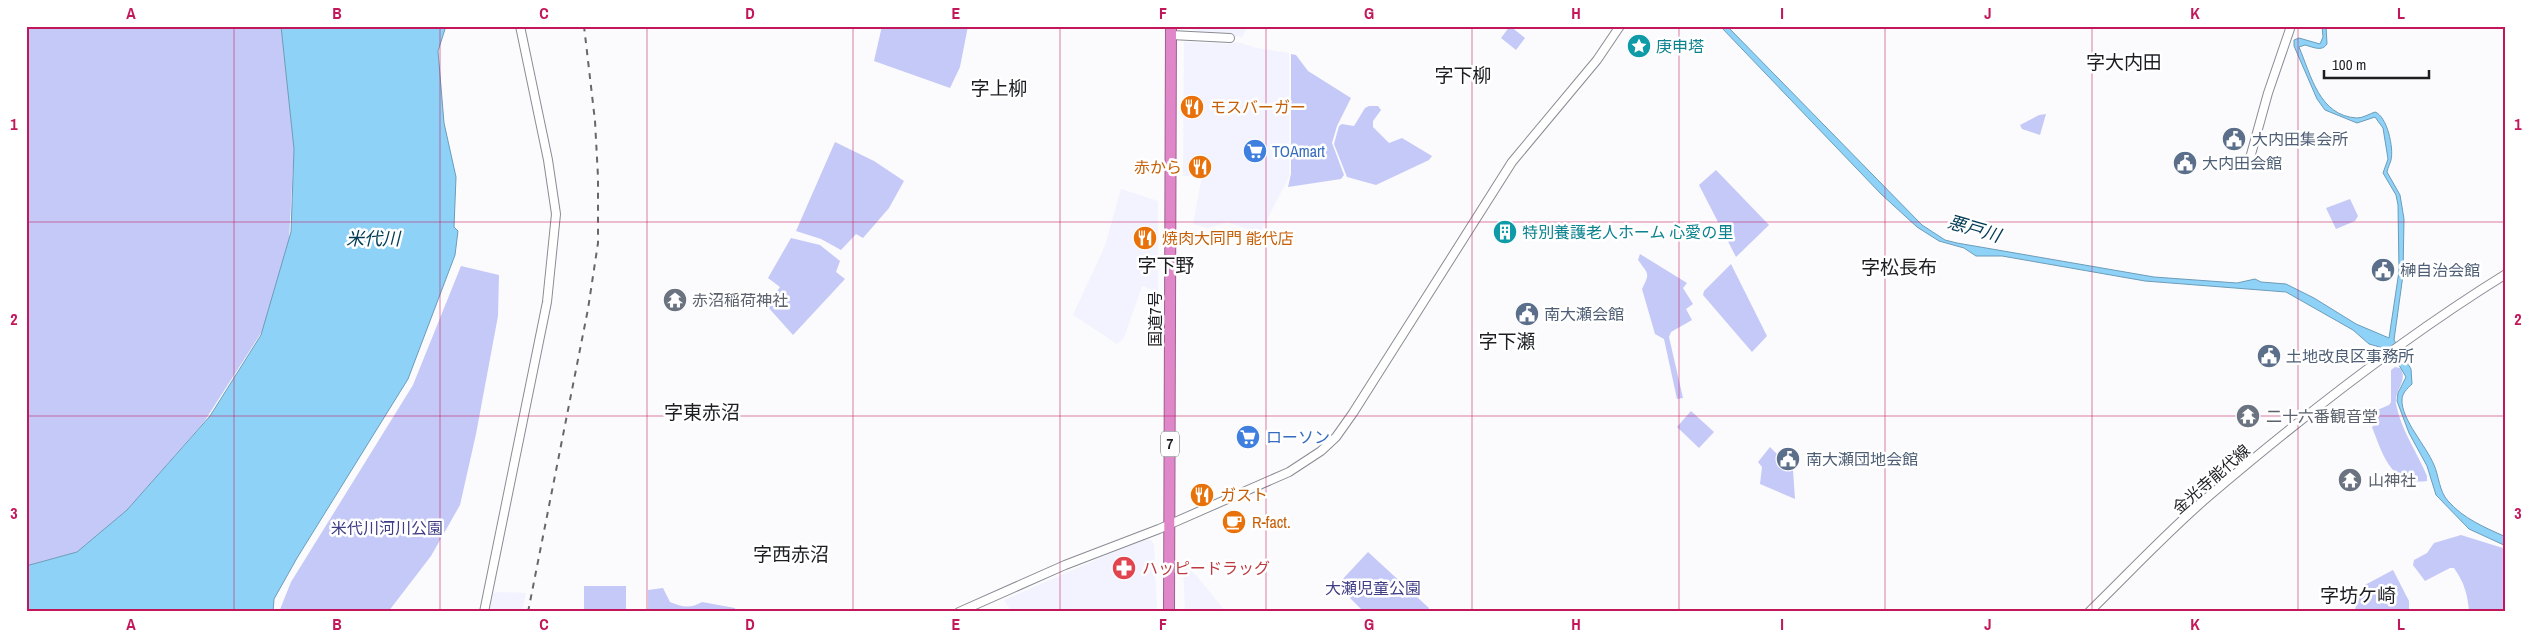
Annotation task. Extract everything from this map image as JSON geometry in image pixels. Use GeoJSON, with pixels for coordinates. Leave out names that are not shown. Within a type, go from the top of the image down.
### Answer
{"type":"FeatureCollection","features":[{"type":"Feature","properties":{"kind":"highway","name":"国道7号"},"geometry":{"type":"LineString","coordinates":[[1169,612],[1171,31]]}},
{"type":"Feature","properties":{"kind":"street"},"geometry":{"type":"LineString","coordinates":[[484,612],[547,302],[556,214],[548,160],[520,26]]}},
{"type":"Feature","properties":{"kind":"street"},"geometry":{"type":"LineString","coordinates":[[959,612],[1065,565],[1169,524],[1288,472],[1308,460],[1336,438],[1354,413],[1517,155],[1597,60],[1620,26]]}},
{"type":"Feature","properties":{"kind":"street"},"geometry":{"type":"LineString","coordinates":[[2250,158],[2268,93],[2291,26]]}},
{"type":"Feature","properties":{"kind":"street"},"geometry":{"type":"LineString","coordinates":[[1171,31],[1230,38]]}},
{"type":"Feature","properties":{"kind":"street","name":"金光寺能代線"},"geometry":{"type":"LineString","coordinates":[[2089,612],[2208,498],[2280,438],[2385,356],[2506,274]]}},
{"type":"Feature","properties":{"kind":"shaded area"},"geometry":{"type":"Polygon","coordinates":[[[1184,26],[1248,26],[1242,37],[1197,31],[1184,26]]]}},
{"type":"Feature","properties":{"kind":"shaded area"},"geometry":{"type":"Polygon","coordinates":[[[1184,42],[1229,44],[1237,42],[1257,48],[1289,53],[1289,177],[1260,233],[1227,222],[1208,228],[1193,224],[1202,176],[1183,176],[1184,42]]]}},
{"type":"Feature","properties":{"kind":"shaded area"},"geometry":{"type":"Polygon","coordinates":[[[1121,189],[1158,201],[1158,292],[1142,286],[1124,338],[1117,344],[1073,315],[1105,246],[1121,189]]]}},
{"type":"Feature","properties":{"kind":"shaded area"},"geometry":{"type":"Polygon","coordinates":[[[1144,539],[1151,540],[1154,545],[1157,612],[1012,612],[1004,600],[1144,539]]]}},
{"type":"Feature","properties":{"kind":"shaded area"},"geometry":{"type":"Polygon","coordinates":[[[1183,565],[1195,574],[1226,612],[1185,612],[1183,565]]]}},
{"type":"Feature","properties":{"kind":"shaded area"},"geometry":{"type":"Polygon","coordinates":[[[493,593],[526,593],[522,612],[489,612],[493,593]]]}},
{"type":"Feature","properties":{"kind":"green space"},"geometry":{"type":"Polygon","coordinates":[[[26,26],[281,26],[294,149],[289,240],[263,330],[204,422],[127,510],[77,552],[26,566],[26,26]]]}},
{"type":"Feature","properties":{"kind":"green space"},"geometry":{"type":"Polygon","coordinates":[[[882,26],[968,26],[960,67],[950,88],[874,61],[882,26]]]}},
{"type":"Feature","properties":{"kind":"green space"},"geometry":{"type":"Polygon","coordinates":[[[1510,26],[1525,38],[1516,50],[1501,38],[1510,26]]]}},
{"type":"Feature","properties":{"kind":"green space"},"geometry":{"type":"Polygon","coordinates":[[[1291,54],[1296,55],[1308,71],[1351,98],[1337,126],[1332,143],[1344,175],[1341,179],[1288,187],[1291,174],[1291,54]]]}},
{"type":"Feature","properties":{"kind":"green space"},"geometry":{"type":"Polygon","coordinates":[[[1378,106],[1381,110],[1373,121],[1373,127],[1389,143],[1402,138],[1432,156],[1429,160],[1376,185],[1347,177],[1334,144],[1339,126],[1342,124],[1354,126],[1365,108],[1378,106]]]}},
{"type":"Feature","properties":{"kind":"green space"},"geometry":{"type":"Polygon","coordinates":[[[2046,114],[2040,135],[2022,129],[2020,125],[2039,115],[2046,114]]]}},
{"type":"Feature","properties":{"kind":"green space"},"geometry":{"type":"Polygon","coordinates":[[[835,142],[874,161],[904,181],[889,208],[863,238],[856,234],[841,250],[821,239],[796,231],[835,142]]]}},
{"type":"Feature","properties":{"kind":"green space"},"geometry":{"type":"Polygon","coordinates":[[[1716,170],[1769,225],[1736,257],[1699,185],[1716,170]]]}},
{"type":"Feature","properties":{"kind":"green space"},"geometry":{"type":"Polygon","coordinates":[[[2350,199],[2358,216],[2355,221],[2336,229],[2326,208],[2350,199]]]}},
{"type":"Feature","properties":{"kind":"green space"},"geometry":{"type":"Polygon","coordinates":[[[791,238],[820,245],[840,261],[836,272],[845,279],[793,335],[767,306],[780,287],[768,278],[791,238]]]}},
{"type":"Feature","properties":{"kind":"green space"},"geometry":{"type":"Polygon","coordinates":[[[1640,254],[1687,283],[1683,288],[1693,304],[1686,309],[1692,320],[1671,332],[1669,337],[1683,398],[1677,399],[1664,339],[1655,334],[1642,289],[1647,274],[1638,260],[1640,254]]]}},
{"type":"Feature","properties":{"kind":"green space"},"geometry":{"type":"Polygon","coordinates":[[[1731,264],[1767,336],[1752,352],[1703,295],[1704,291],[1731,264]]]}},
{"type":"Feature","properties":{"kind":"green space","name":"米代川河川公園"},"geometry":{"type":"Polygon","coordinates":[[[461,266],[499,275],[498,316],[476,434],[460,505],[431,556],[388,612],[279,612],[291,582],[413,385],[461,266]]]}},
{"type":"Feature","properties":{"kind":"green space"},"geometry":{"type":"Polygon","coordinates":[[[2395,367],[2400,368],[2403,377],[2396,399],[2398,414],[2427,476],[2427,481],[2405,479],[2397,473],[2385,458],[2372,427],[2379,420],[2375,411],[2389,405],[2391,402],[2391,370],[2395,367]]]}},
{"type":"Feature","properties":{"kind":"green space"},"geometry":{"type":"Polygon","coordinates":[[[1691,411],[1714,432],[1699,448],[1677,427],[1691,411]]]}},
{"type":"Feature","properties":{"kind":"green space"},"geometry":{"type":"Polygon","coordinates":[[[1770,447],[1793,470],[1795,499],[1760,484],[1762,467],[1758,462],[1770,447]]]}},
{"type":"Feature","properties":{"kind":"green space"},"geometry":{"type":"Polygon","coordinates":[[[2461,535],[2506,549],[2506,612],[2469,612],[2465,589],[2454,568],[2450,568],[2425,581],[2413,565],[2414,560],[2427,553],[2434,543],[2461,535]]]}},
{"type":"Feature","properties":{"kind":"green space","name":"大瀬児童公園"},"geometry":{"type":"Polygon","coordinates":[[[1368,552],[1429,608],[1427,612],[1364,612],[1339,587],[1340,582],[1368,552]]]}},
{"type":"Feature","properties":{"kind":"green space"},"geometry":{"type":"Polygon","coordinates":[[[2393,570],[2409,601],[2409,612],[2361,612],[2360,609],[2355,609],[2363,586],[2393,570]]]}},
{"type":"Feature","properties":{"kind":"green space"},"geometry":{"type":"Polygon","coordinates":[[[584,586],[626,586],[626,612],[584,611],[584,586]]]}},
{"type":"Feature","properties":{"kind":"green space"},"geometry":{"type":"Polygon","coordinates":[[[663,588],[670,602],[678,605],[690,606],[702,602],[735,608],[735,612],[648,612],[648,590],[663,588]]]}},
{"type":"Feature","properties":{"kind":"water","name":"米代川"},"geometry":{"type":"Polygon","coordinates":[[[281,26],[446,26],[438,51],[444,123],[456,177],[454,227],[458,231],[455,255],[408,379],[297,558],[274,599],[273,612],[26,612],[26,566],[77,552],[127,510],[210,416],[261,335],[291,232],[294,149],[281,26]]]}},
{"type":"Feature","properties":{"kind":"water"},"geometry":{"type":"Polygon","coordinates":[[[1720,26],[1727,26],[1922,225],[1945,240],[2154,277],[2237,283],[2255,279],[2261,282],[2286,284],[2314,298],[2356,324],[2389,338],[2399,271],[2398,205],[2396,195],[2383,173],[2388,159],[2383,128],[2375,117],[2357,123],[2325,110],[2317,99],[2294,46],[2294,40],[2299,38],[2320,44],[2323,37],[2322,26],[2326,26],[2327,44],[2323,48],[2305,45],[2299,47],[2318,92],[2325,102],[2344,116],[2359,118],[2375,112],[2383,120],[2389,133],[2392,155],[2387,172],[2400,195],[2404,219],[2403,275],[2394,340],[2411,369],[2412,384],[2405,391],[2402,398],[2403,408],[2410,424],[2431,458],[2445,497],[2468,518],[2506,537],[2506,546],[2469,529],[2436,495],[2427,466],[2409,433],[2397,401],[2398,393],[2406,377],[2396,360],[2383,348],[2369,344],[2353,330],[2286,292],[2145,281],[2002,256],[1976,256],[1964,248],[1939,241],[1917,227],[1881,194],[1720,26]]]}},
{"type":"Feature","properties":{"kind":"railway"},"geometry":{"type":"LineString","coordinates":[[528,612],[588,309],[598,243],[598,177],[595,121],[584,26]]}},
{"type":"Feature","properties":{"kind":"place","name":"庚申塔"},"geometry":{"type":"Point","coordinates":[1639,46]}},
{"type":"Feature","properties":{"kind":"place","name":"モスバーガー"},"geometry":{"type":"Point","coordinates":[1192,107]}},
{"type":"Feature","properties":{"kind":"place","name":"大内田集会所"},"geometry":{"type":"Point","coordinates":[2234,139]}},
{"type":"Feature","properties":{"kind":"place","name":"TOAmart"},"geometry":{"type":"Point","coordinates":[1255,151]}},
{"type":"Feature","properties":{"kind":"place","name":"大内田会館"},"geometry":{"type":"Point","coordinates":[2185,163]}},
{"type":"Feature","properties":{"kind":"place","name":"赤から"},"geometry":{"type":"Point","coordinates":[1200,167]}},
{"type":"Feature","properties":{"kind":"place","name":"特別養護老人ホーム 心愛の里"},"geometry":{"type":"Point","coordinates":[1505,232]}},
{"type":"Feature","properties":{"kind":"place","name":"焼肉大同門 能代店"},"geometry":{"type":"Point","coordinates":[1145,238]}},
{"type":"Feature","properties":{"kind":"place","name":"榊自治会館"},"geometry":{"type":"Point","coordinates":[2383,270]}},
{"type":"Feature","properties":{"kind":"place","name":"赤沼稲荷神社"},"geometry":{"type":"Point","coordinates":[675,300]}},
{"type":"Feature","properties":{"kind":"place","name":"南大瀬会館"},"geometry":{"type":"Point","coordinates":[1527,314]}},
{"type":"Feature","properties":{"kind":"place","name":"土地改良区事務所"},"geometry":{"type":"Point","coordinates":[2269,356]}},
{"type":"Feature","properties":{"kind":"place","name":"二十六番観音堂"},"geometry":{"type":"Point","coordinates":[2248,416]}},
{"type":"Feature","properties":{"kind":"place","name":"ローソン"},"geometry":{"type":"Point","coordinates":[1248,437]}},
{"type":"Feature","properties":{"kind":"place","name":"南大瀬団地会館"},"geometry":{"type":"Point","coordinates":[1788,459]}},
{"type":"Feature","properties":{"kind":"place","name":"山神社"},"geometry":{"type":"Point","coordinates":[2350,480]}},
{"type":"Feature","properties":{"kind":"place","name":"ガスト"},"geometry":{"type":"Point","coordinates":[1202,495]}},
{"type":"Feature","properties":{"kind":"place","name":"R-fact."},"geometry":{"type":"Point","coordinates":[1234,522]}},
{"type":"Feature","properties":{"kind":"place","name":"ハッピードラッグ"},"geometry":{"type":"Point","coordinates":[1124,568]}},
{"type":"Feature","properties":{"kind":"district","name":"字大内田"},"geometry":{"type":"Point","coordinates":[2124,62]}},
{"type":"Feature","properties":{"kind":"district","name":"字下柳"},"geometry":{"type":"Point","coordinates":[1463,75]}},
{"type":"Feature","properties":{"kind":"district","name":"字上柳"},"geometry":{"type":"Point","coordinates":[999,88]}},
{"type":"Feature","properties":{"kind":"district","name":"字下野"},"geometry":{"type":"Point","coordinates":[1166,265]}},
{"type":"Feature","properties":{"kind":"district","name":"字松長布"},"geometry":{"type":"Point","coordinates":[1899,267]}},
{"type":"Feature","properties":{"kind":"district","name":"字下瀬"},"geometry":{"type":"Point","coordinates":[1507,341]}},
{"type":"Feature","properties":{"kind":"district","name":"字東赤沼"},"geometry":{"type":"Point","coordinates":[702,412]}},
{"type":"Feature","properties":{"kind":"district","name":"字西赤沼"},"geometry":{"type":"Point","coordinates":[791,554]}},
{"type":"Feature","properties":{"kind":"district","name":"字坊ケ崎"},"geometry":{"type":"Point","coordinates":[2358,595]}},
{"type":"Feature","properties":{"kind":"water label","name":"悪戸川"},"geometry":{"type":"Point","coordinates":[1974,229]}}]}
